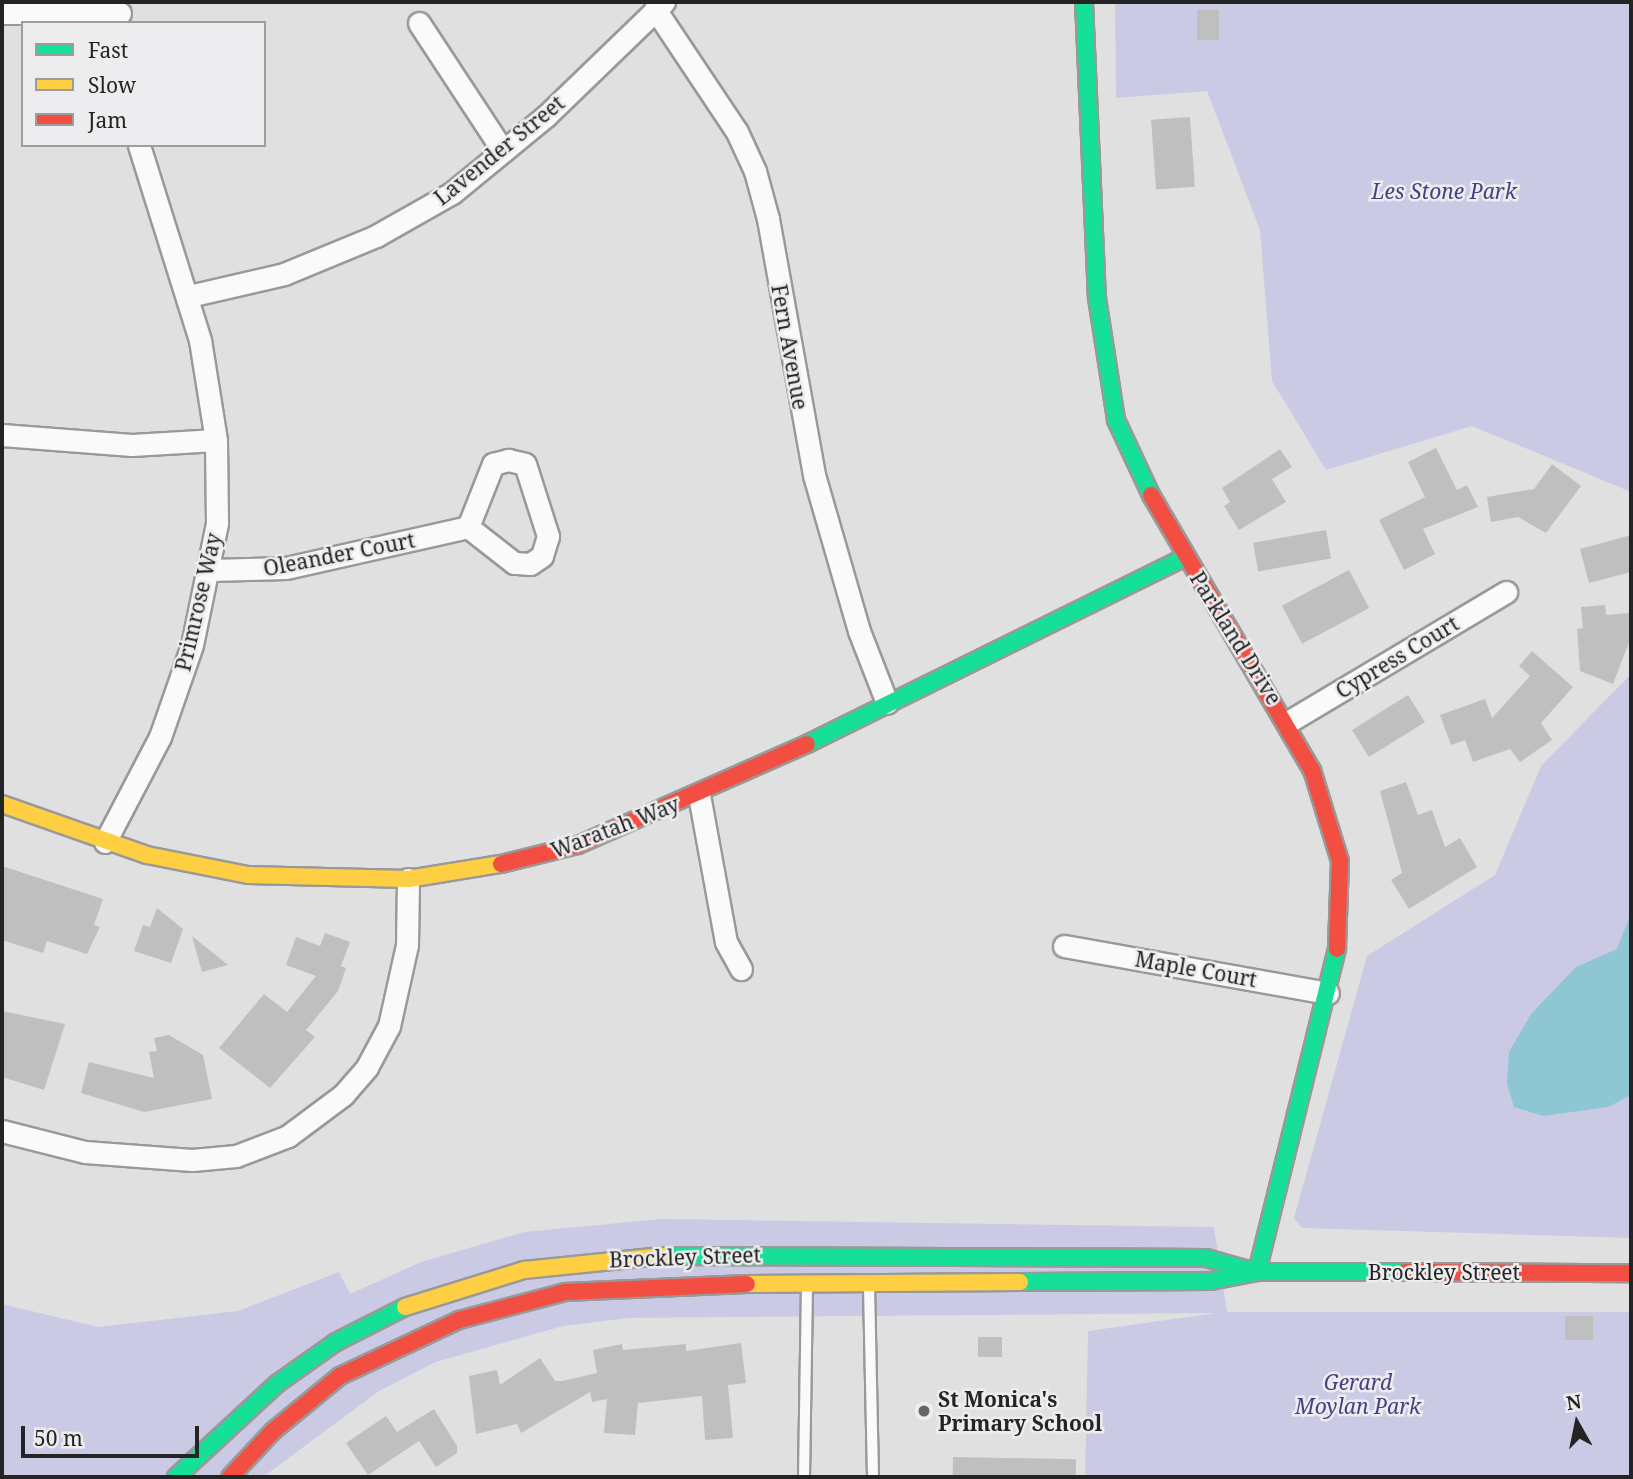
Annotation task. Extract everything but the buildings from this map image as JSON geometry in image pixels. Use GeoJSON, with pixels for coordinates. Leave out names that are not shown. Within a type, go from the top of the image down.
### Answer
{"type":"FeatureCollection","features":[{"type":"Feature","properties":{"kind":"main road","name":"Parkland Drive"},"geometry":{"type":"LineString","coordinates":[[1084,2],[1085,118],[1105,371],[1130,456],[1186,557],[1287,722],[1331,817],[1340,861],[1342,903],[1328,993],[1256,1272]]}},
{"type":"Feature","properties":{"kind":"main road","name":"Waratah Way"},"geometry":{"type":"LineString","coordinates":[[2,804],[106,842],[248,875],[408,879],[578,845],[699,795],[1186,557]]}},
{"type":"Feature","properties":{"kind":"main road","name":"Brockley Street"},"geometry":{"type":"LineString","coordinates":[[183,1475],[278,1383],[336,1342],[407,1306],[467,1285],[524,1270],[638,1256],[868,1254],[1206,1258],[1256,1272]]}},
{"type":"Feature","properties":{"kind":"main road"},"geometry":{"type":"LineString","coordinates":[[868,1254],[869,1283]]}},
{"type":"Feature","properties":{"kind":"main road","name":"Brockley Street"},"geometry":{"type":"LineString","coordinates":[[230,1477],[273,1431],[340,1376],[459,1320],[565,1292],[635,1285],[1211,1281],[1256,1272],[1631,1273]]}},
{"type":"Feature","properties":{"kind":"street","name":"Lavender Street"},"geometry":{"type":"LineString","coordinates":[[188,296],[284,274],[376,236],[452,193],[503,151],[659,5]]}},
{"type":"Feature","properties":{"kind":"street","name":"Fern Avenue"},"geometry":{"type":"LineString","coordinates":[[659,5],[737,132],[755,171],[768,219],[814,475],[852,607],[887,704]]}},
{"type":"Feature","properties":{"kind":"street"},"geometry":{"type":"LineString","coordinates":[[2,13],[120,13]]}},
{"type":"Feature","properties":{"kind":"street"},"geometry":{"type":"LineString","coordinates":[[419,23],[503,151]]}},
{"type":"Feature","properties":{"kind":"street","name":"Primrose Way"},"geometry":{"type":"LineString","coordinates":[[106,842],[160,737],[192,645],[210,570],[217,523],[216,440],[188,296],[140,147]]}},
{"type":"Feature","properties":{"kind":"street"},"geometry":{"type":"LineString","coordinates":[[2,435],[132,445],[216,440]]}},
{"type":"Feature","properties":{"kind":"street"},"geometry":{"type":"LineString","coordinates":[[508,460],[524,464],[548,536],[542,556],[530,564],[513,563],[468,527],[493,464],[508,460]]}},
{"type":"Feature","properties":{"kind":"street","name":"Oleander Court"},"geometry":{"type":"LineString","coordinates":[[210,570],[286,568],[468,527]]}},
{"type":"Feature","properties":{"kind":"street","name":"Cypress Court"},"geometry":{"type":"LineString","coordinates":[[1287,722],[1506,592]]}},
{"type":"Feature","properties":{"kind":"street"},"geometry":{"type":"LineString","coordinates":[[699,795],[726,942],[741,969]]}},
{"type":"Feature","properties":{"kind":"street"},"geometry":{"type":"LineString","coordinates":[[2,1131],[85,1152],[192,1160],[236,1156],[288,1136],[343,1095],[367,1067],[389,1026],[407,945],[408,879]]}},
{"type":"Feature","properties":{"kind":"street","name":"Maple Court"},"geometry":{"type":"LineString","coordinates":[[1064,946],[1328,993]]}},
{"type":"Feature","properties":{"kind":"lane"},"geometry":{"type":"LineString","coordinates":[[869,1283],[873,1477]]}},
{"type":"Feature","properties":{"kind":"lane"},"geometry":{"type":"LineString","coordinates":[[804,1477],[807,1285]]}},
{"type":"Feature","properties":{"kind":"green space","name":"Les Stone Park"},"geometry":{"type":"Polygon","coordinates":[[[1115,2],[1631,2],[1631,492],[1472,426],[1326,470],[1272,381],[1260,230],[1207,91],[1116,98],[1115,2]]]}},
{"type":"Feature","properties":{"kind":"green space"},"geometry":{"type":"Polygon","coordinates":[[[1631,674],[1631,1238],[1302,1228],[1294,1218],[1367,956],[1495,875],[1541,766],[1631,674]]]}},
{"type":"Feature","properties":{"kind":"green space","name":"Gerard Moylan Park"},"geometry":{"type":"Polygon","coordinates":[[[662,1219],[1214,1227],[1227,1312],[1631,1312],[1631,1477],[1085,1477],[1088,1331],[1217,1313],[629,1318],[563,1326],[436,1362],[379,1391],[263,1477],[2,1477],[2,1304],[98,1327],[238,1311],[339,1272],[350,1294],[421,1262],[524,1232],[662,1219]]]}},
{"type":"Feature","properties":{"kind":"shaded area"},"geometry":{"type":"Polygon","coordinates":[[[1631,913],[1631,1095],[1608,1107],[1543,1116],[1514,1107],[1507,1084],[1509,1052],[1531,1014],[1576,967],[1617,949],[1631,913]]]}},
{"type":"Feature","properties":{"kind":"traffic: fast"},"geometry":{"type":"LineString","coordinates":[[1084,2],[1097,298],[1116,420],[1151,495]]}},
{"type":"Feature","properties":{"kind":"traffic: fast"},"geometry":{"type":"LineString","coordinates":[[807,744],[1186,557]]}},
{"type":"Feature","properties":{"kind":"traffic: fast"},"geometry":{"type":"LineString","coordinates":[[1257,1272],[1337,949]]}},
{"type":"Feature","properties":{"kind":"traffic: fast"},"geometry":{"type":"LineString","coordinates":[[662,1256],[1206,1258],[1249,1270]]}},
{"type":"Feature","properties":{"kind":"traffic: fast"},"geometry":{"type":"LineString","coordinates":[[1020,1282],[1211,1281],[1257,1272],[1405,1272]]}},
{"type":"Feature","properties":{"kind":"traffic: fast"},"geometry":{"type":"LineString","coordinates":[[176,1477],[278,1383],[336,1342],[405,1307]]}},
{"type":"Feature","properties":{"kind":"traffic: slow"},"geometry":{"type":"LineString","coordinates":[[2,804],[147,855],[248,875],[408,879],[501,864]]}},
{"type":"Feature","properties":{"kind":"traffic: slow"},"geometry":{"type":"LineString","coordinates":[[405,1307],[524,1270],[662,1256]]}},
{"type":"Feature","properties":{"kind":"traffic: slow"},"geometry":{"type":"LineString","coordinates":[[747,1284],[1020,1282]]}},
{"type":"Feature","properties":{"kind":"traffic: jam"},"geometry":{"type":"LineString","coordinates":[[1151,495],[1312,770],[1340,861],[1337,949]]}},
{"type":"Feature","properties":{"kind":"traffic: jam"},"geometry":{"type":"LineString","coordinates":[[501,864],[578,845],[807,744]]}},
{"type":"Feature","properties":{"kind":"traffic: jam"},"geometry":{"type":"LineString","coordinates":[[1405,1272],[1631,1273]]}},
{"type":"Feature","properties":{"kind":"traffic: jam"},"geometry":{"type":"LineString","coordinates":[[230,1477],[273,1431],[340,1376],[459,1320],[565,1292],[747,1284]]}},
{"type":"Feature","properties":{"kind":"place","name":"St Monica's Primary School"},"geometry":{"type":"Point","coordinates":[924,1411]}}]}
